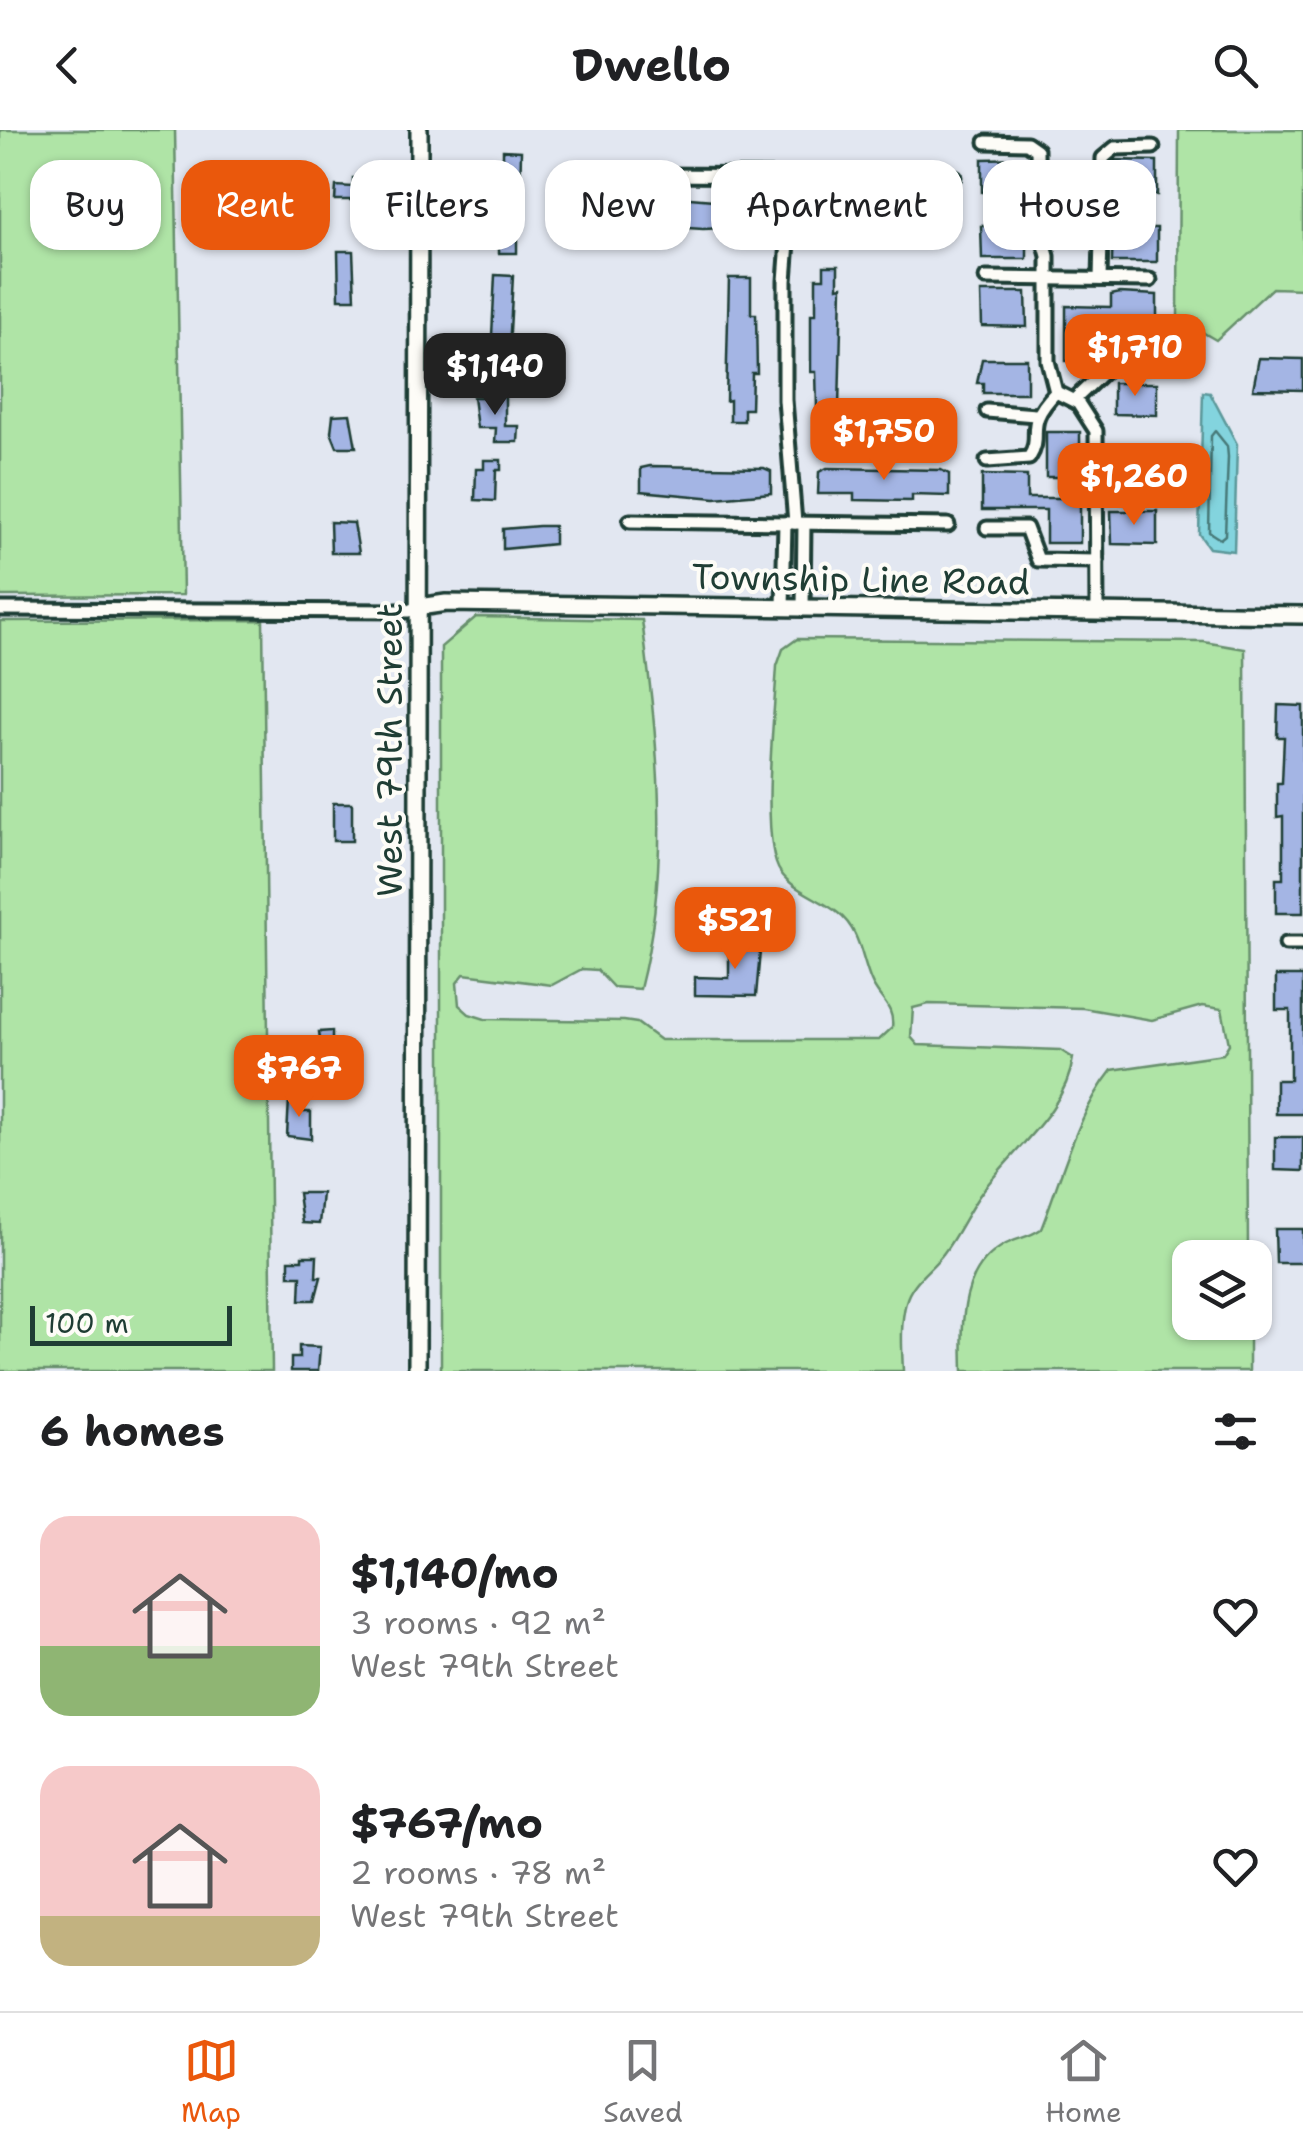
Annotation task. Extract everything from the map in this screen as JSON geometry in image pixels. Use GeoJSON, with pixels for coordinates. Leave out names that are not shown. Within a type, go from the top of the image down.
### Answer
{"type":"FeatureCollection","features":[{"type":"Feature","properties":{"kind":"main road","name":"West 79th Street"},"geometry":{"type":"LineString","coordinates":[[417,1371],[419,130]]}},
{"type":"Feature","properties":{"kind":"main road","name":"Township Line Road"},"geometry":{"type":"LineString","coordinates":[[419,607],[429,603],[1303,616]]}},
{"type":"Feature","properties":{"kind":"street"},"geometry":{"type":"LineString","coordinates":[[986,142],[1027,142],[1037,150],[1038,221],[1048,256],[1048,361],[1056,392]]}},
{"type":"Feature","properties":{"kind":"street"},"geometry":{"type":"LineString","coordinates":[[1100,279],[1103,158],[1115,148],[1152,147]]}},
{"type":"Feature","properties":{"kind":"street"},"geometry":{"type":"LineString","coordinates":[[787,250],[785,400],[803,608]]}},
{"type":"Feature","properties":{"kind":"street"},"geometry":{"type":"LineString","coordinates":[[986,278],[1150,280]]}},
{"type":"Feature","properties":{"kind":"street"},"geometry":{"type":"LineString","coordinates":[[1074,400],[1117,359],[1152,357]]}},
{"type":"Feature","properties":{"kind":"street"},"geometry":{"type":"LineString","coordinates":[[1056,392],[1074,400],[1096,431],[1097,613]]}},
{"type":"Feature","properties":{"kind":"street"},"geometry":{"type":"LineString","coordinates":[[986,462],[1029,458],[1034,452],[1036,415],[1056,392]]}},
{"type":"Feature","properties":{"kind":"street"},"geometry":{"type":"LineString","coordinates":[[987,411],[1036,415]]}},
{"type":"Feature","properties":{"kind":"street"},"geometry":{"type":"LineString","coordinates":[[630,521],[948,525]]}},
{"type":"Feature","properties":{"kind":"street"},"geometry":{"type":"LineString","coordinates":[[782,607],[795,523]]}},
{"type":"Feature","properties":{"kind":"street"},"geometry":{"type":"LineString","coordinates":[[987,528],[1026,528],[1034,555],[1042,562],[1097,561]]}},
{"type":"Feature","properties":{"kind":"street"},"geometry":{"type":"LineString","coordinates":[[0,609],[408,611],[419,607]]}},
{"type":"Feature","properties":{"kind":"street"},"geometry":{"type":"LineString","coordinates":[[1286,944],[1303,944]]}},
{"type":"Feature","properties":{"kind":"green space"},"geometry":{"type":"Polygon","coordinates":[[[0,130],[175,130],[183,595],[0,596],[0,130]]]}},
{"type":"Feature","properties":{"kind":"green space"},"geometry":{"type":"Polygon","coordinates":[[[1179,130],[1303,130],[1303,289],[1272,288],[1216,340],[1178,318],[1179,130]]]}},
{"type":"Feature","properties":{"kind":"green space"},"geometry":{"type":"Polygon","coordinates":[[[476,617],[642,620],[657,759],[659,851],[650,943],[640,989],[613,987],[597,970],[582,969],[552,985],[464,974],[457,983],[459,1005],[469,1014],[485,1019],[624,1021],[637,1023],[660,1040],[879,1040],[892,1028],[889,1008],[871,981],[851,927],[838,913],[786,879],[774,858],[770,806],[777,666],[783,649],[797,639],[1204,642],[1245,649],[1248,1240],[1172,1240],[1172,1340],[1249,1340],[1249,1371],[963,1371],[964,1318],[971,1283],[990,1255],[1041,1229],[1079,1126],[1099,1088],[1112,1070],[1223,1054],[1229,1044],[1222,1009],[1202,1006],[1152,1020],[1083,1008],[929,1004],[913,1008],[911,1037],[918,1045],[1060,1050],[1073,1058],[1060,1097],[991,1180],[948,1247],[908,1295],[902,1328],[903,1371],[441,1371],[441,647],[476,617]]]}},
{"type":"Feature","properties":{"kind":"green space"},"geometry":{"type":"Polygon","coordinates":[[[263,620],[272,1371],[0,1371],[0,621],[263,620]]]}},
{"type":"Feature","properties":{"kind":"water"},"geometry":{"type":"Polygon","coordinates":[[[1203,392],[1210,393],[1237,444],[1234,551],[1209,548],[1199,534],[1203,392]]]}},
{"type":"Feature","properties":{"kind":"building"},"geometry":{"type":"Polygon","coordinates":[[[503,150],[521,151],[521,160],[503,160],[503,150]]]}},
{"type":"Feature","properties":{"kind":"building"},"geometry":{"type":"Polygon","coordinates":[[[982,159],[1027,160],[983,160],[982,192],[982,159]]]}},
{"type":"Feature","properties":{"kind":"building"},"geometry":{"type":"Polygon","coordinates":[[[336,186],[350,187],[350,200],[335,200],[336,186]]]}},
{"type":"Feature","properties":{"kind":"building"},"geometry":{"type":"Polygon","coordinates":[[[691,198],[711,200],[711,229],[691,228],[691,198]]]}},
{"type":"Feature","properties":{"kind":"building"},"geometry":{"type":"Polygon","coordinates":[[[981,226],[983,250],[1027,250],[1027,259],[982,259],[981,226]]]}},
{"type":"Feature","properties":{"kind":"building"},"geometry":{"type":"Polygon","coordinates":[[[1157,228],[1157,262],[1112,262],[1112,250],[1156,250],[1157,228]]]}},
{"type":"Feature","properties":{"kind":"building"},"geometry":{"type":"Polygon","coordinates":[[[338,251],[353,251],[355,299],[339,299],[338,251]]]}},
{"type":"Feature","properties":{"kind":"building"},"geometry":{"type":"Polygon","coordinates":[[[824,266],[838,266],[838,287],[842,286],[839,408],[817,408],[816,372],[811,372],[811,314],[816,314],[816,278],[824,278],[824,266]]]}},
{"type":"Feature","properties":{"kind":"building"},"geometry":{"type":"Polygon","coordinates":[[[495,275],[513,276],[509,350],[517,358],[489,380],[479,369],[491,356],[495,275]]]}},
{"type":"Feature","properties":{"kind":"building"},"geometry":{"type":"Polygon","coordinates":[[[729,278],[751,278],[751,314],[756,314],[757,373],[752,373],[751,409],[744,409],[744,421],[730,421],[730,400],[726,401],[729,278]]]}},
{"type":"Feature","properties":{"kind":"building"},"geometry":{"type":"Polygon","coordinates":[[[981,292],[1026,292],[1027,327],[982,326],[981,292]]]}},
{"type":"Feature","properties":{"kind":"building"},"geometry":{"type":"Polygon","coordinates":[[[1111,295],[1157,295],[1157,328],[1101,331],[1099,360],[1066,361],[1066,306],[1111,307],[1111,295]]]}},
{"type":"Feature","properties":{"kind":"building"},"geometry":{"type":"Polygon","coordinates":[[[1259,358],[1303,359],[1303,390],[1253,389],[1259,358]]]}},
{"type":"Feature","properties":{"kind":"building"},"geometry":{"type":"Polygon","coordinates":[[[982,359],[1027,359],[1027,393],[983,393],[983,383],[977,383],[982,359]]]}},
{"type":"Feature","properties":{"kind":"building"},"geometry":{"type":"Polygon","coordinates":[[[1113,383],[1157,383],[1157,415],[1113,414],[1113,383]]]}},
{"type":"Feature","properties":{"kind":"building"},"geometry":{"type":"Polygon","coordinates":[[[473,397],[505,397],[505,426],[519,426],[518,442],[495,442],[496,428],[477,428],[473,397]]]}},
{"type":"Feature","properties":{"kind":"building"},"geometry":{"type":"Polygon","coordinates":[[[350,414],[356,447],[337,447],[331,432],[333,415],[350,414]]]}},
{"type":"Feature","properties":{"kind":"building"},"geometry":{"type":"Polygon","coordinates":[[[1046,432],[1080,432],[1080,477],[1046,477],[1046,432]]]}},
{"type":"Feature","properties":{"kind":"building"},"geometry":{"type":"Polygon","coordinates":[[[1112,446],[1157,446],[1158,480],[1112,479],[1112,446]]]}},
{"type":"Feature","properties":{"kind":"building"},"geometry":{"type":"Polygon","coordinates":[[[484,460],[501,460],[501,470],[496,470],[495,501],[475,500],[476,469],[484,469],[484,460]]]}},
{"type":"Feature","properties":{"kind":"building"},"geometry":{"type":"Polygon","coordinates":[[[641,468],[764,468],[771,471],[771,493],[715,498],[641,491],[641,468]]]}},
{"type":"Feature","properties":{"kind":"building"},"geometry":{"type":"Polygon","coordinates":[[[827,468],[941,470],[949,474],[949,496],[912,495],[912,501],[854,500],[854,494],[818,494],[819,472],[827,468]]]}},
{"type":"Feature","properties":{"kind":"building"},"geometry":{"type":"Polygon","coordinates":[[[982,475],[1027,476],[1027,498],[1080,498],[1080,543],[1046,543],[1046,510],[982,510],[982,475]]]}},
{"type":"Feature","properties":{"kind":"building"},"geometry":{"type":"Polygon","coordinates":[[[1111,511],[1157,511],[1157,545],[1112,544],[1111,511]]]}},
{"type":"Feature","properties":{"kind":"building"},"geometry":{"type":"Polygon","coordinates":[[[330,522],[354,523],[359,553],[331,553],[330,522]]]}},
{"type":"Feature","properties":{"kind":"building"},"geometry":{"type":"Polygon","coordinates":[[[554,526],[554,544],[503,549],[503,529],[554,526]]]}},
{"type":"Feature","properties":{"kind":"building"},"geometry":{"type":"Polygon","coordinates":[[[1278,705],[1303,706],[1303,913],[1276,913],[1276,879],[1283,879],[1283,816],[1277,817],[1277,783],[1282,783],[1284,737],[1277,737],[1278,705]]]}},
{"type":"Feature","properties":{"kind":"building"},"geometry":{"type":"Polygon","coordinates":[[[333,803],[352,803],[352,841],[333,841],[333,803]]]}},
{"type":"Feature","properties":{"kind":"building"},"geometry":{"type":"Polygon","coordinates":[[[729,940],[761,940],[756,996],[695,995],[695,977],[729,978],[729,940]]]}},
{"type":"Feature","properties":{"kind":"building"},"geometry":{"type":"Polygon","coordinates":[[[1276,976],[1303,976],[1303,1114],[1276,1114],[1276,1080],[1290,1080],[1290,1010],[1276,1010],[1276,976]]]}},
{"type":"Feature","properties":{"kind":"building"},"geometry":{"type":"Polygon","coordinates":[[[332,1031],[332,1042],[339,1042],[336,1065],[311,1066],[310,1039],[320,1039],[319,1032],[332,1031]]]}},
{"type":"Feature","properties":{"kind":"building"},"geometry":{"type":"Polygon","coordinates":[[[289,1099],[303,1099],[303,1112],[311,1112],[311,1139],[287,1136],[289,1099]]]}},
{"type":"Feature","properties":{"kind":"building"},"geometry":{"type":"Polygon","coordinates":[[[1275,1137],[1303,1137],[1303,1171],[1275,1170],[1275,1137]]]}},
{"type":"Feature","properties":{"kind":"building"},"geometry":{"type":"Polygon","coordinates":[[[298,1193],[322,1193],[319,1224],[302,1223],[298,1193]]]}},
{"type":"Feature","properties":{"kind":"building"},"geometry":{"type":"Polygon","coordinates":[[[1275,1229],[1303,1229],[1303,1263],[1276,1263],[1275,1229]]]}},
{"type":"Feature","properties":{"kind":"building"},"geometry":{"type":"Polygon","coordinates":[[[302,1256],[317,1256],[316,1277],[321,1277],[315,1300],[300,1300],[301,1276],[289,1276],[289,1260],[302,1260],[302,1256]]]}},
{"type":"Feature","properties":{"kind":"building"},"geometry":{"type":"Polygon","coordinates":[[[299,1346],[320,1347],[318,1371],[291,1371],[291,1358],[299,1358],[299,1346]]]}}]}
